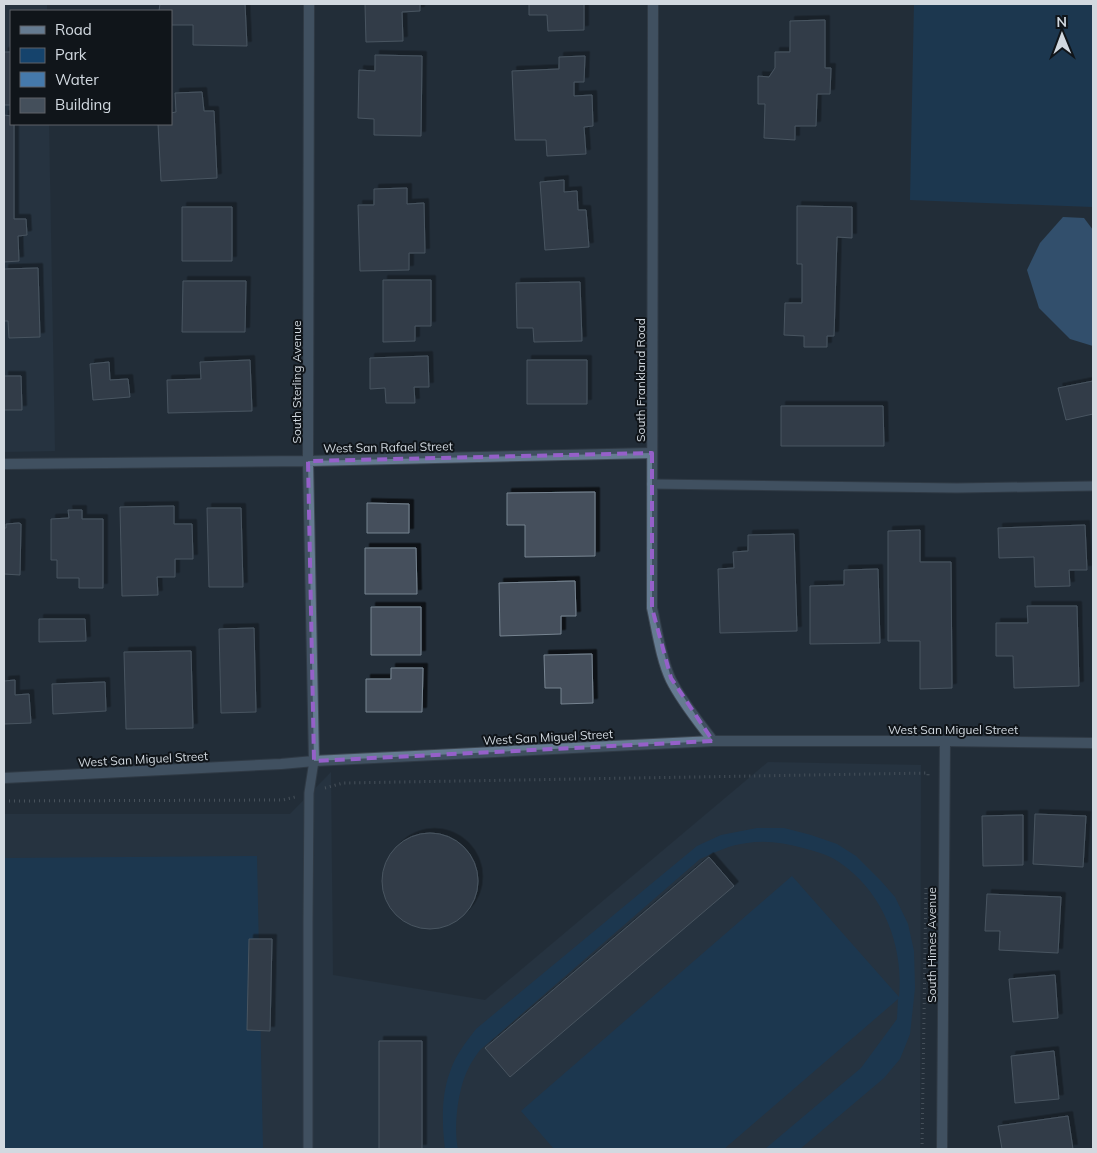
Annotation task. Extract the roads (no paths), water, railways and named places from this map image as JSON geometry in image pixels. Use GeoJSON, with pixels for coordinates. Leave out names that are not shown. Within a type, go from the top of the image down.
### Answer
{"type":"FeatureCollection","features":[{"type":"Feature","properties":{"kind":"street","name":"South Sterling Avenue"},"geometry":{"type":"LineString","coordinates":[[309,4],[308,461],[314,761]]}},
{"type":"Feature","properties":{"kind":"street","name":"South Frankland Road"},"geometry":{"type":"LineString","coordinates":[[654,4],[652,608],[670,678],[713,741]]}},
{"type":"Feature","properties":{"kind":"street","name":"West San Rafael Street"},"geometry":{"type":"LineString","coordinates":[[4,464],[308,461],[652,453]]}},
{"type":"Feature","properties":{"kind":"street","name":"West San Miguel Street"},"geometry":{"type":"LineString","coordinates":[[4,778],[713,741],[1093,743]]}},
{"type":"Feature","properties":{"kind":"street","name":"South Himes Avenue"},"geometry":{"type":"LineString","coordinates":[[942,1149],[945,741]]}},
{"type":"Feature","properties":{"kind":"lane"},"geometry":{"type":"LineString","coordinates":[[652,484],[957,488],[1093,486]]}},
{"type":"Feature","properties":{"kind":"lane"},"geometry":{"type":"LineString","coordinates":[[308,1149],[309,792],[314,761]]}},
{"type":"Feature","properties":{"kind":"water"},"geometry":{"type":"Polygon","coordinates":[[[1063,217],[1084,218],[1093,230],[1093,346],[1070,339],[1039,308],[1027,270],[1040,243],[1063,217]]]}}]}
